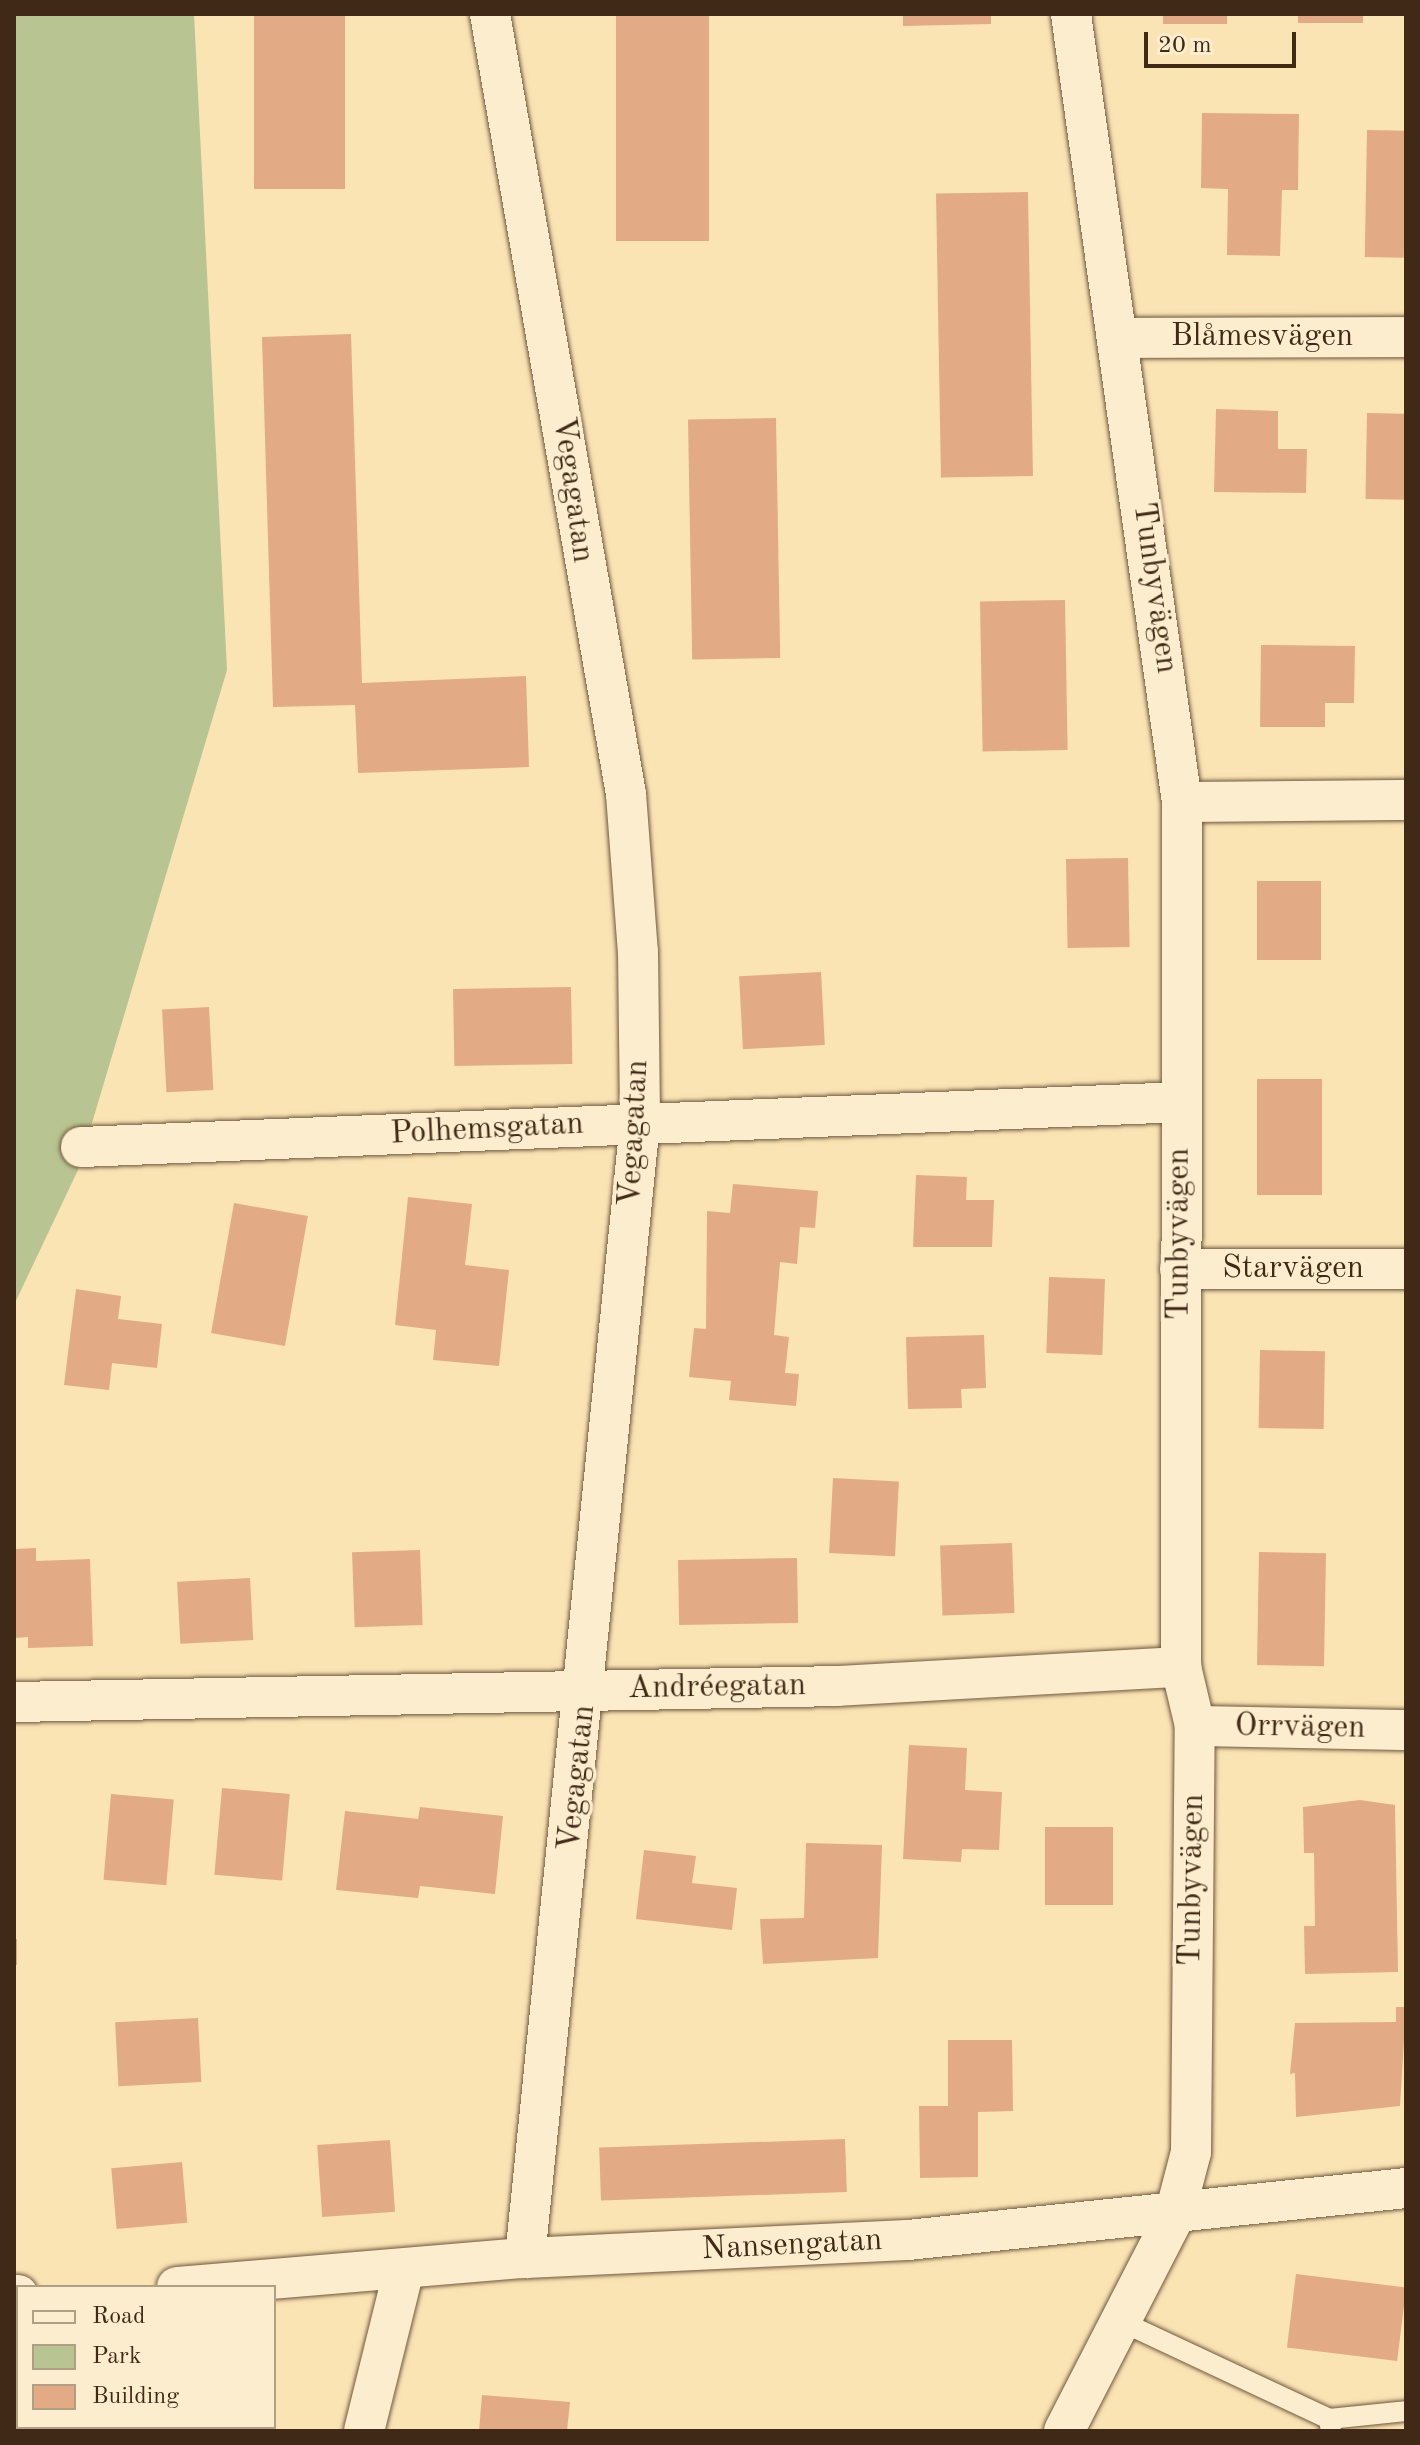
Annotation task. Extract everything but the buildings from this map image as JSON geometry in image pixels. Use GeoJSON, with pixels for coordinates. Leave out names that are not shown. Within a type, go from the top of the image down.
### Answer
{"type":"FeatureCollection","features":[{"type":"Feature","properties":{"kind":"street","name":"Vegagatan"},"geometry":{"type":"LineString","coordinates":[[490,14],[626,794],[640,1122],[587,1690],[525,2258]]}},
{"type":"Feature","properties":{"kind":"street","name":"Tunbyvägen"},"geometry":{"type":"LineString","coordinates":[[1064,2431],[1118,2320],[1174,2217],[1191,2152],[1195,1726],[1181,1667],[1182,802],[1071,14]]}},
{"type":"Feature","properties":{"kind":"street","name":"Blåmesvägen"},"geometry":{"type":"LineString","coordinates":[[1118,338],[1406,337]]}},
{"type":"Feature","properties":{"kind":"street"},"geometry":{"type":"LineString","coordinates":[[1182,802],[1406,800]]}},
{"type":"Feature","properties":{"kind":"street","name":"Polhemsgatan"},"geometry":{"type":"LineString","coordinates":[[81,1147],[1180,1102]]}},
{"type":"Feature","properties":{"kind":"street","name":"Starvägen"},"geometry":{"type":"LineString","coordinates":[[1180,1269],[1406,1269]]}},
{"type":"Feature","properties":{"kind":"street","name":"Andréegatan"},"geometry":{"type":"LineString","coordinates":[[14,1702],[587,1690],[1181,1667]]}},
{"type":"Feature","properties":{"kind":"street","name":"Orrvägen"},"geometry":{"type":"LineString","coordinates":[[1195,1726],[1406,1730]]}},
{"type":"Feature","properties":{"kind":"street","name":"Nansengatan"},"geometry":{"type":"LineString","coordinates":[[209,2285],[403,2273],[525,2258],[908,2240],[1174,2217],[1406,2188]]}},
{"type":"Feature","properties":{"kind":"street"},"geometry":{"type":"LineString","coordinates":[[364,2431],[403,2273]]}},
{"type":"Feature","properties":{"kind":"lane"},"geometry":{"type":"LineString","coordinates":[[1118,2320],[1330,2425],[1406,2411]]}},
{"type":"Feature","properties":{"kind":"green space"},"geometry":{"type":"Polygon","coordinates":[[[14,14],[194,14],[227,670],[78,1170],[14,1305],[14,14]]]}}]}
